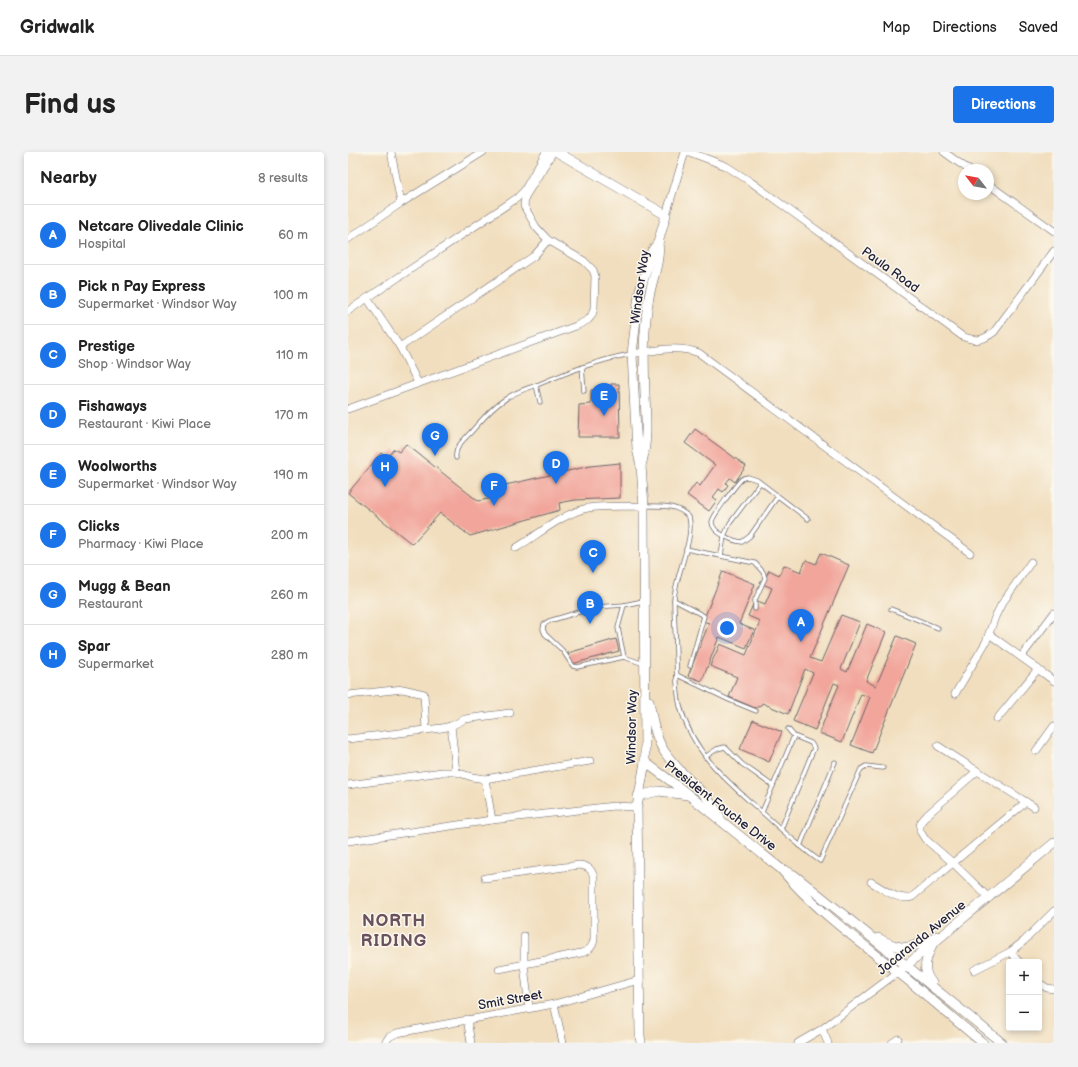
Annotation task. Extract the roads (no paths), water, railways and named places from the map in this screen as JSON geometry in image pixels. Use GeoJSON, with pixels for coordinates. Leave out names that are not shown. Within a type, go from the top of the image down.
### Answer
{"type":"FeatureCollection","features":[{"type":"Feature","properties":{"kind":"street"},"geometry":{"type":"LineString","coordinates":[[391,152],[401,203]]}},
{"type":"Feature","properties":{"kind":"street"},"geometry":{"type":"LineString","coordinates":[[348,239],[401,203],[483,152]]}},
{"type":"Feature","properties":{"kind":"street"},"geometry":{"type":"LineString","coordinates":[[348,409],[576,326],[588,320],[592,314],[595,301],[595,276],[593,270],[584,261],[548,240],[536,227],[524,206],[526,192],[546,152]]}},
{"type":"Feature","properties":{"kind":"street"},"geometry":{"type":"LineString","coordinates":[[348,310],[526,192],[553,152]]}},
{"type":"Feature","properties":{"kind":"street"},"geometry":{"type":"LineString","coordinates":[[557,152],[666,215]]}},
{"type":"Feature","properties":{"kind":"street"},"geometry":{"type":"LineString","coordinates":[[658,243],[685,152]]}},
{"type":"Feature","properties":{"kind":"street","name":"Paula Road"},"geometry":{"type":"LineString","coordinates":[[689,152],[716,161],[751,182],[962,336],[971,340],[980,340],[994,332],[1054,251]]}},
{"type":"Feature","properties":{"kind":"street"},"geometry":{"type":"LineString","coordinates":[[944,152],[961,164]]}},
{"type":"Feature","properties":{"kind":"street"},"geometry":{"type":"LineString","coordinates":[[994,188],[1054,232]]}},
{"type":"Feature","properties":{"kind":"street"},"geometry":{"type":"LineString","coordinates":[[507,204],[524,206]]}},
{"type":"Feature","properties":{"kind":"street"},"geometry":{"type":"LineString","coordinates":[[400,347],[534,256],[548,240]]}},
{"type":"Feature","properties":{"kind":"street","name":"Windsor Way"},"geometry":{"type":"LineString","coordinates":[[641,466],[646,449],[644,352],[648,304],[659,251],[658,243]]}},
{"type":"Feature","properties":{"kind":"street","name":"Windsor Way"},"geometry":{"type":"LineString","coordinates":[[640,1041],[637,807],[645,762],[644,506],[641,466],[637,449],[632,354],[638,302],[652,251],[658,243]]}},
{"type":"Feature","properties":{"kind":"street"},"geometry":{"type":"LineString","coordinates":[[367,298],[400,347],[418,384]]}},
{"type":"Feature","properties":{"kind":"street"},"geometry":{"type":"LineString","coordinates":[[632,354],[681,348],[690,349],[699,353],[970,553]]}},
{"type":"Feature","properties":{"kind":"street"},"geometry":{"type":"LineString","coordinates":[[516,548],[566,516],[577,511],[589,508],[644,506]]}},
{"type":"Feature","properties":{"kind":"street"},"geometry":{"type":"LineString","coordinates":[[955,694],[980,652],[1001,605],[1031,562]]}},
{"type":"Feature","properties":{"kind":"street"},"geometry":{"type":"LineString","coordinates":[[1021,657],[1054,613]]}},
{"type":"Feature","properties":{"kind":"street"},"geometry":{"type":"LineString","coordinates":[[989,634],[1054,681]]}},
{"type":"Feature","properties":{"kind":"street"},"geometry":{"type":"LineString","coordinates":[[997,719],[1038,669]]}},
{"type":"Feature","properties":{"kind":"street"},"geometry":{"type":"LineString","coordinates":[[645,686],[658,740],[664,751],[710,801],[722,821]]}},
{"type":"Feature","properties":{"kind":"street"},"geometry":{"type":"LineString","coordinates":[[348,695],[402,689],[424,694],[426,730]]}},
{"type":"Feature","properties":{"kind":"street"},"geometry":{"type":"LineString","coordinates":[[348,739],[451,726],[465,719],[510,713]]}},
{"type":"Feature","properties":{"kind":"street"},"geometry":{"type":"LineString","coordinates":[[451,726],[456,772]]}},
{"type":"Feature","properties":{"kind":"street"},"geometry":{"type":"LineString","coordinates":[[1036,751],[1054,726]]}},
{"type":"Feature","properties":{"kind":"street"},"geometry":{"type":"LineString","coordinates":[[938,746],[1034,807]]}},
{"type":"Feature","properties":{"kind":"street"},"geometry":{"type":"LineString","coordinates":[[348,785],[442,772],[456,772],[472,777],[486,779],[590,761]]}},
{"type":"Feature","properties":{"kind":"street","name":"President Fouche Drive"},"geometry":{"type":"LineString","coordinates":[[645,762],[690,795],[781,869],[790,880],[836,924],[898,972],[983,1043]]}},
{"type":"Feature","properties":{"kind":"street"},"geometry":{"type":"LineString","coordinates":[[977,771],[927,815],[922,822],[920,831],[925,839],[953,863],[989,898]]}},
{"type":"Feature","properties":{"kind":"street"},"geometry":{"type":"LineString","coordinates":[[486,779],[492,820]]}},
{"type":"Feature","properties":{"kind":"street"},"geometry":{"type":"LineString","coordinates":[[638,796],[659,791],[690,795]]}},
{"type":"Feature","properties":{"kind":"street"},"geometry":{"type":"LineString","coordinates":[[871,882],[907,899],[916,894],[1026,802]]}},
{"type":"Feature","properties":{"kind":"street"},"geometry":{"type":"LineString","coordinates":[[348,841],[492,820],[614,806],[637,807]]}},
{"type":"Feature","properties":{"kind":"street","name":"Jacaranda Avenue"},"geometry":{"type":"LineString","coordinates":[[798,1043],[822,1029],[898,972],[1054,844]]}},
{"type":"Feature","properties":{"kind":"street"},"geometry":{"type":"LineString","coordinates":[[485,878],[578,865],[591,869],[593,874],[594,939],[589,951],[499,970]]}},
{"type":"Feature","properties":{"kind":"street","name":"President Fouche Drive"},"geometry":{"type":"LineString","coordinates":[[781,869],[794,875],[1002,1043]]}},
{"type":"Feature","properties":{"kind":"street"},"geometry":{"type":"LineString","coordinates":[[974,970],[1010,952],[1054,911]]}},
{"type":"Feature","properties":{"kind":"street"},"geometry":{"type":"LineString","coordinates":[[858,926],[888,943],[905,948],[916,945],[948,931]]}},
{"type":"Feature","properties":{"kind":"street"},"geometry":{"type":"LineString","coordinates":[[524,936],[524,965],[529,1008]]}},
{"type":"Feature","properties":{"kind":"street"},"geometry":{"type":"LineString","coordinates":[[933,944],[926,960],[925,971],[930,980],[945,996]]}},
{"type":"Feature","properties":{"kind":"street"},"geometry":{"type":"LineString","coordinates":[[1010,952],[1016,959]]}},
{"type":"Feature","properties":{"kind":"street","name":"Smit Street"},"geometry":{"type":"LineString","coordinates":[[385,1042],[389,1037],[397,1033],[554,1004],[639,980]]}},
{"type":"Feature","properties":{"kind":"street"},"geometry":{"type":"LineString","coordinates":[[1042,985],[1047,988],[1054,989]]}},
{"type":"Feature","properties":{"kind":"street"},"geometry":{"type":"LineString","coordinates":[[554,1004],[563,1043]]}},
{"type":"Feature","properties":{"kind":"street"},"geometry":{"type":"LineString","coordinates":[[467,1019],[471,1043]]}},
{"type":"Feature","properties":{"kind":"street"},"geometry":{"type":"LineString","coordinates":[[822,1029],[828,1043]]}},
{"type":"Feature","properties":{"kind":"lane"},"geometry":{"type":"LineString","coordinates":[[456,458],[455,454],[458,447],[493,408],[503,400],[515,393],[582,367],[611,358],[632,354]]}},
{"type":"Feature","properties":{"kind":"lane"},"geometry":{"type":"LineString","coordinates":[[582,367],[584,391]]}},
{"type":"Feature","properties":{"kind":"lane"},"geometry":{"type":"LineString","coordinates":[[536,385],[540,402]]}},
{"type":"Feature","properties":{"kind":"lane"},"geometry":{"type":"LineString","coordinates":[[778,496],[746,540],[742,542],[724,536],[713,526],[712,522],[714,517],[742,479],[748,477],[760,483],[778,496],[808,519]]}},
{"type":"Feature","properties":{"kind":"lane"},"geometry":{"type":"LineString","coordinates":[[721,556],[724,536],[730,523],[760,483]]}},
{"type":"Feature","properties":{"kind":"lane"},"geometry":{"type":"LineString","coordinates":[[644,506],[667,506],[681,510],[685,513],[690,522],[686,549],[674,600],[679,704],[684,721],[705,757],[723,778],[800,846],[820,861],[861,769],[866,766],[883,768]]}},
{"type":"Feature","properties":{"kind":"lane"},"geometry":{"type":"LineString","coordinates":[[686,549],[755,563],[763,572],[765,578],[755,600],[755,609]]}},
{"type":"Feature","properties":{"kind":"lane"},"geometry":{"type":"LineString","coordinates":[[674,600],[704,616],[690,666]]}},
{"type":"Feature","properties":{"kind":"lane"},"geometry":{"type":"LineString","coordinates":[[644,601],[624,606],[596,607],[546,622],[543,629],[545,634],[563,651],[573,666],[577,667],[624,657],[645,664]]}},
{"type":"Feature","properties":{"kind":"lane"},"geometry":{"type":"LineString","coordinates":[[624,606],[618,628],[624,657]]}},
{"type":"Feature","properties":{"kind":"lane"},"geometry":{"type":"LineString","coordinates":[[891,609],[938,628]]}},
{"type":"Feature","properties":{"kind":"lane"},"geometry":{"type":"LineString","coordinates":[[677,674],[729,700],[756,711]]}},
{"type":"Feature","properties":{"kind":"lane"},"geometry":{"type":"LineString","coordinates":[[781,829],[814,748],[811,742],[794,736],[788,729]]}},
{"type":"Feature","properties":{"kind":"lane"},"geometry":{"type":"LineString","coordinates":[[762,812],[794,736]]}},
{"type":"Feature","properties":{"kind":"lane"},"geometry":{"type":"LineString","coordinates":[[705,757],[717,748],[724,747],[742,764],[773,786]]}},
{"type":"Feature","properties":{"kind":"lane"},"geometry":{"type":"LineString","coordinates":[[800,846],[835,762]]}},
{"type":"Feature","properties":{"kind":"place","name":"Woolworths"},"geometry":{"type":"Point","coordinates":[604,416]}},
{"type":"Feature","properties":{"kind":"place","name":"Mugg & Bean"},"geometry":{"type":"Point","coordinates":[435,456]}},
{"type":"Feature","properties":{"kind":"place","name":"Fishaways"},"geometry":{"type":"Point","coordinates":[556,484]}},
{"type":"Feature","properties":{"kind":"place","name":"Spar"},"geometry":{"type":"Point","coordinates":[385,487]}},
{"type":"Feature","properties":{"kind":"place","name":"Clicks"},"geometry":{"type":"Point","coordinates":[494,506]}},
{"type":"Feature","properties":{"kind":"place","name":"Prestige"},"geometry":{"type":"Point","coordinates":[593,573]}},
{"type":"Feature","properties":{"kind":"place","name":"Pick n Pay Express"},"geometry":{"type":"Point","coordinates":[590,624]}},
{"type":"Feature","properties":{"kind":"place","name":"Netcare Olivedale Clinic"},"geometry":{"type":"Point","coordinates":[801,642]}},
{"type":"Feature","properties":{"kind":"district","name":"NORTH RIDING"},"geometry":{"type":"Point","coordinates":[394,930]}}]}
